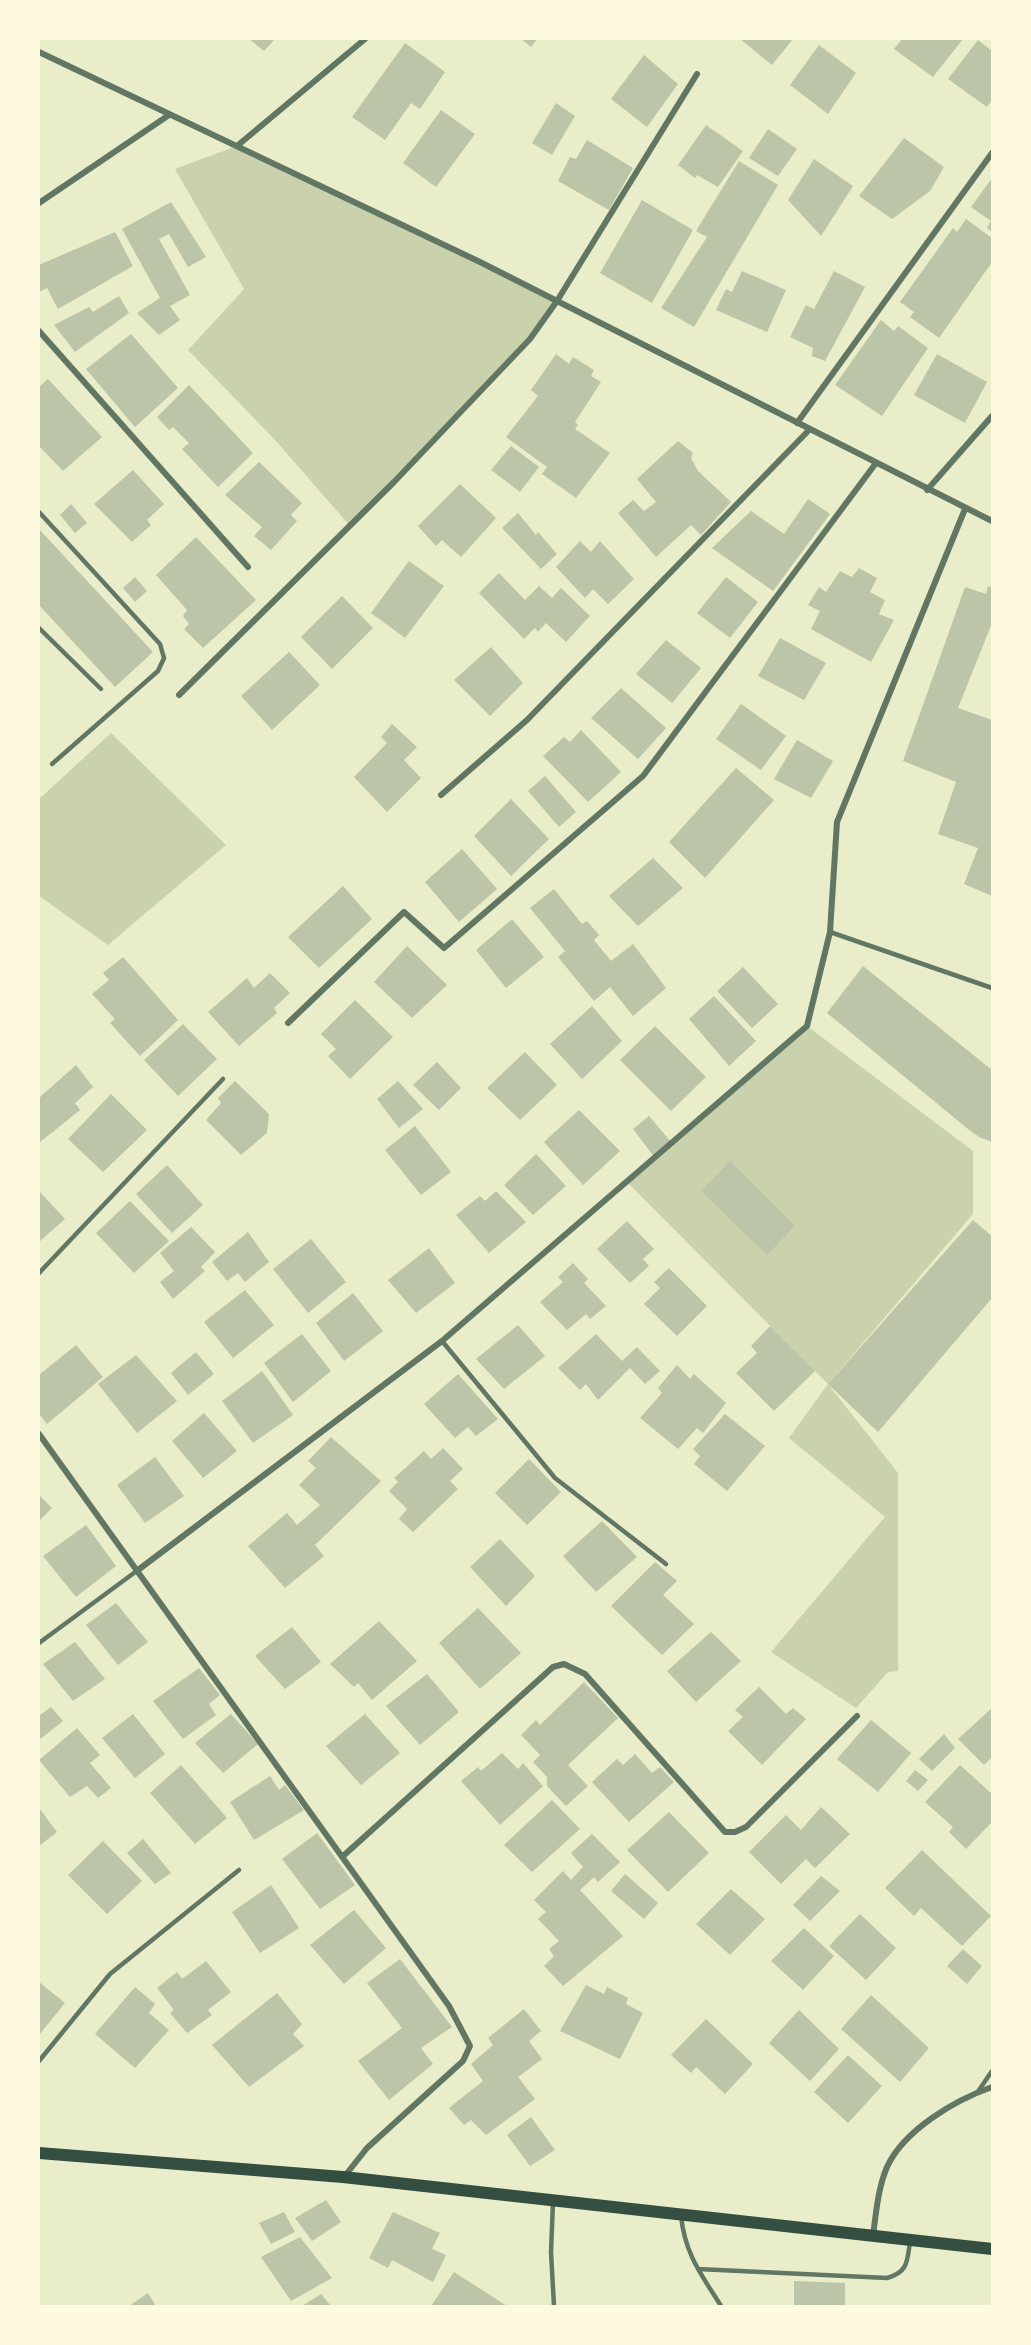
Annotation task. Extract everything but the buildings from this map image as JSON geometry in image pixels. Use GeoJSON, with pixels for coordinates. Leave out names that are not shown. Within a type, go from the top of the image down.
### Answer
{"type":"FeatureCollection","features":[{"type":"Feature","properties":{"kind":"main road"},"geometry":{"type":"LineString","coordinates":[[39,2153],[344,2177],[992,2249]]}},
{"type":"Feature","properties":{"kind":"street"},"geometry":{"type":"LineString","coordinates":[[237,146],[365,39]]}},
{"type":"Feature","properties":{"kind":"street"},"geometry":{"type":"LineString","coordinates":[[39,52],[557,301],[992,521]]}},
{"type":"Feature","properties":{"kind":"street"},"geometry":{"type":"LineString","coordinates":[[179,695],[394,482],[530,339],[557,301],[698,74]]}},
{"type":"Feature","properties":{"kind":"street"},"geometry":{"type":"LineString","coordinates":[[39,204],[169,116]]}},
{"type":"Feature","properties":{"kind":"street"},"geometry":{"type":"LineString","coordinates":[[797,423],[992,153]]}},
{"type":"Feature","properties":{"kind":"street"},"geometry":{"type":"LineString","coordinates":[[39,331],[248,567]]}},
{"type":"Feature","properties":{"kind":"street"},"geometry":{"type":"LineString","coordinates":[[927,490],[992,416]]}},
{"type":"Feature","properties":{"kind":"street"},"geometry":{"type":"LineString","coordinates":[[441,795],[527,720],[810,429]]}},
{"type":"Feature","properties":{"kind":"street"},"geometry":{"type":"LineString","coordinates":[[288,1023],[404,912],[444,948],[642,776],[876,463]]}},
{"type":"Feature","properties":{"kind":"street"},"geometry":{"type":"LineString","coordinates":[[138,1570],[442,1341],[807,1026],[830,932],[837,822],[965,509]]}},
{"type":"Feature","properties":{"kind":"street"},"geometry":{"type":"LineString","coordinates":[[39,1434],[449,2006],[470,2046],[463,2061],[367,2148],[344,2177]]}},
{"type":"Feature","properties":{"kind":"street"},"geometry":{"type":"LineString","coordinates":[[342,1857],[553,1666],[564,1664],[585,1674],[725,1832],[735,1832],[746,1827],[857,1716]]}},
{"type":"Feature","properties":{"kind":"street"},"geometry":{"type":"LineString","coordinates":[[873,2236],[880,2190],[888,2166],[907,2141],[935,2116],[992,2087]]}},
{"type":"Feature","properties":{"kind":"lane"},"geometry":{"type":"LineString","coordinates":[[39,512],[160,644],[164,658],[158,671],[52,765]]}},
{"type":"Feature","properties":{"kind":"lane"},"geometry":{"type":"LineString","coordinates":[[39,628],[101,689]]}},
{"type":"Feature","properties":{"kind":"lane"},"geometry":{"type":"LineString","coordinates":[[830,932],[992,988]]}},
{"type":"Feature","properties":{"kind":"lane"},"geometry":{"type":"LineString","coordinates":[[39,1273],[223,1078]]}},
{"type":"Feature","properties":{"kind":"lane"},"geometry":{"type":"LineString","coordinates":[[442,1341],[555,1478],[666,1564]]}},
{"type":"Feature","properties":{"kind":"lane"},"geometry":{"type":"LineString","coordinates":[[39,1643],[138,1570]]}},
{"type":"Feature","properties":{"kind":"lane"},"geometry":{"type":"LineString","coordinates":[[39,2061],[110,1974],[239,1870]]}},
{"type":"Feature","properties":{"kind":"lane"},"geometry":{"type":"LineString","coordinates":[[977,2093],[992,2070]]}},
{"type":"Feature","properties":{"kind":"lane"},"geometry":{"type":"LineString","coordinates":[[553,2200],[551,2252],[554,2306]]}},
{"type":"Feature","properties":{"kind":"lane"},"geometry":{"type":"LineString","coordinates":[[681,2214],[683,2239],[721,2306]]}},
{"type":"Feature","properties":{"kind":"lane"},"geometry":{"type":"LineString","coordinates":[[698,2269],[887,2278],[898,2275],[906,2266],[910,2239]]}},
{"type":"Feature","properties":{"kind":"green space"},"geometry":{"type":"Polygon","coordinates":[[[237,146],[557,301],[530,339],[350,526],[276,441],[188,350],[244,289],[175,169],[237,146]]]}},
{"type":"Feature","properties":{"kind":"green space"},"geometry":{"type":"Polygon","coordinates":[[[111,733],[226,845],[108,945],[39,896],[39,799],[111,733]]]}},
{"type":"Feature","properties":{"kind":"green space"},"geometry":{"type":"Polygon","coordinates":[[[807,1026],[973,1151],[973,1214],[828,1384],[627,1182],[807,1026]]]}},
{"type":"Feature","properties":{"kind":"green space"},"geometry":{"type":"Polygon","coordinates":[[[828,1384],[898,1473],[898,1671],[888,1672],[856,1708],[771,1652],[885,1517],[789,1438],[828,1384]]]}}]}
